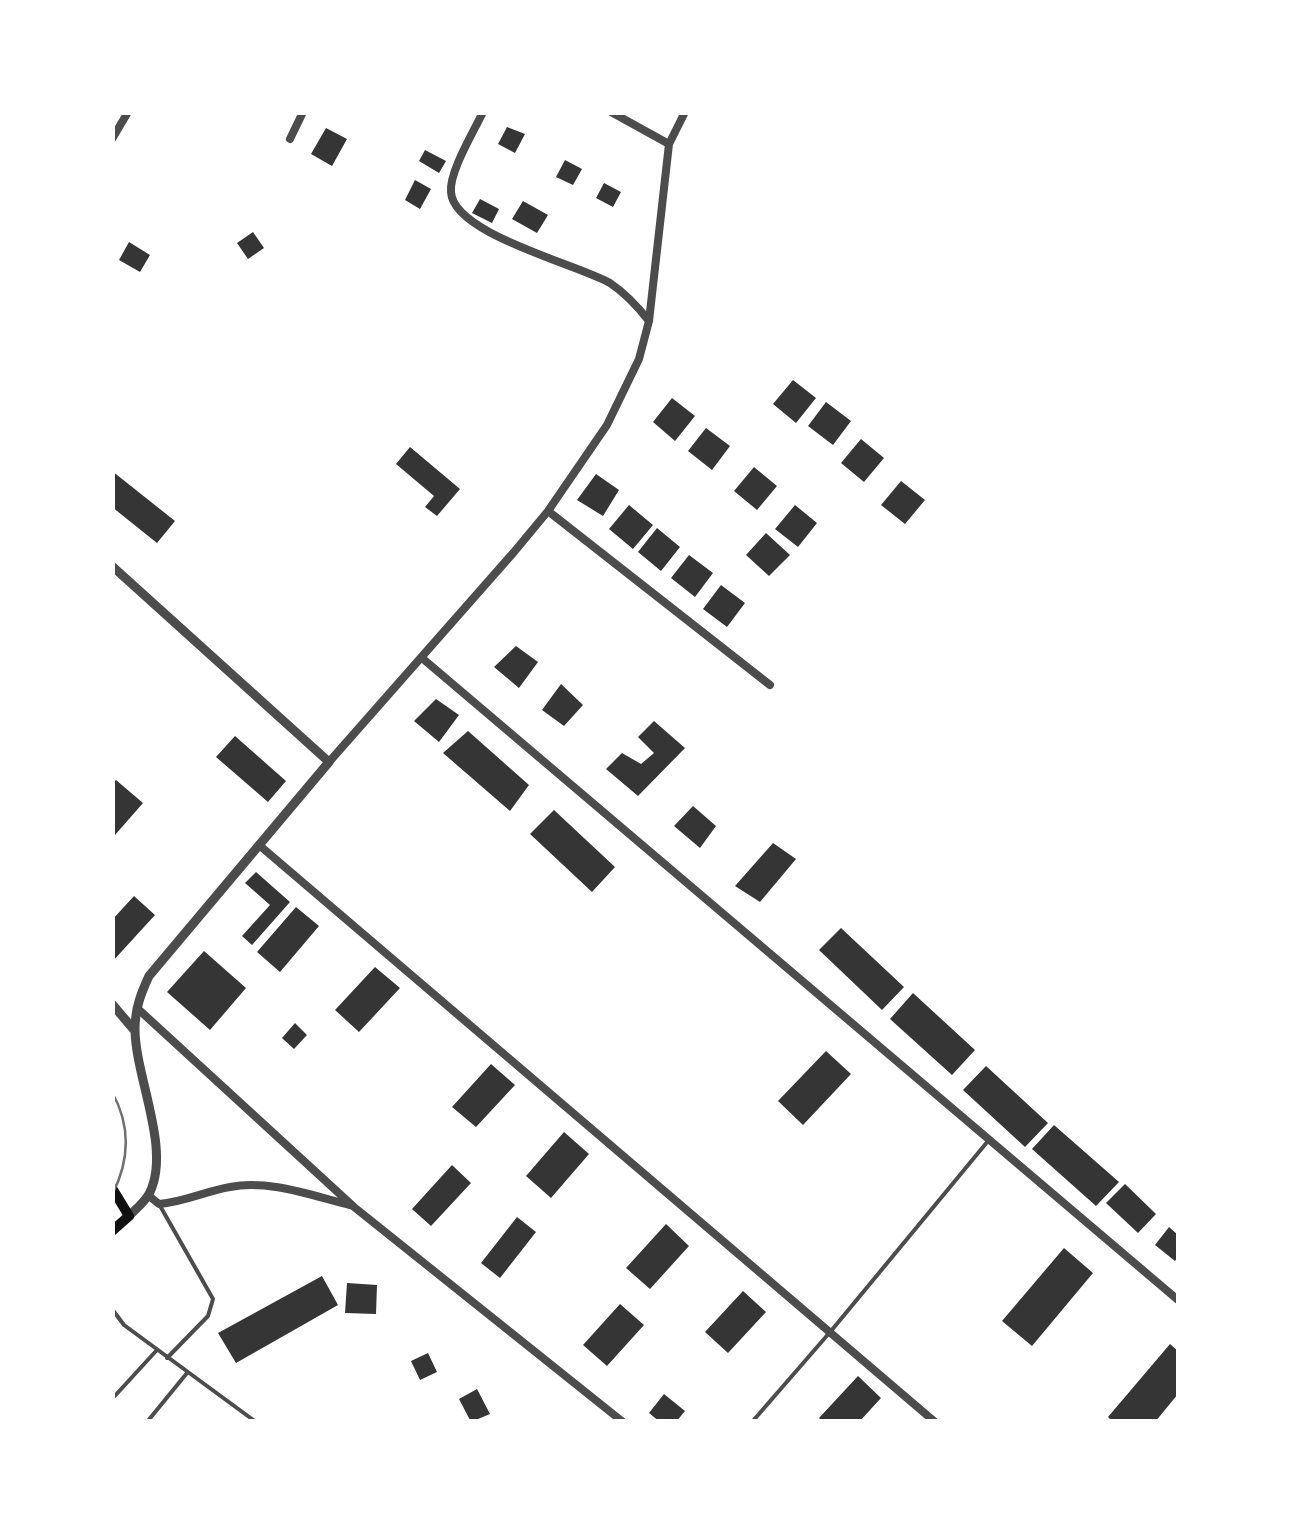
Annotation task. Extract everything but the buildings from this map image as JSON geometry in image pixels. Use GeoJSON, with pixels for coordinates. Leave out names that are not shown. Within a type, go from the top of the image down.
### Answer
{"type":"FeatureCollection","features":[{"type":"Feature","properties":{"kind":"main road"},"geometry":{"type":"LineString","coordinates":[[112,1188],[129,1216],[112,1232]]}},
{"type":"Feature","properties":{"kind":"street"},"geometry":{"type":"LineString","coordinates":[[112,139],[128,112]]}},
{"type":"Feature","properties":{"kind":"street"},"geometry":{"type":"LineString","coordinates":[[290,139],[303,112]]}},
{"type":"Feature","properties":{"kind":"street"},"geometry":{"type":"LineString","coordinates":[[483,112],[450,190],[462,214],[490,233],[610,284],[636,304],[649,321]]}},
{"type":"Feature","properties":{"kind":"street"},"geometry":{"type":"LineString","coordinates":[[611,112],[669,144]]}},
{"type":"Feature","properties":{"kind":"street"},"geometry":{"type":"LineString","coordinates":[[129,1216],[149,1196],[154,1167],[154,1141],[135,1031],[137,1008],[149,976],[548,511],[607,425],[639,359],[649,321],[669,144],[686,112]]}},
{"type":"Feature","properties":{"kind":"street"},"geometry":{"type":"LineString","coordinates":[[548,511],[770,685]]}},
{"type":"Feature","properties":{"kind":"street"},"geometry":{"type":"LineString","coordinates":[[112,566],[329,762]]}},
{"type":"Feature","properties":{"kind":"street"},"geometry":{"type":"LineString","coordinates":[[422,658],[1178,1300]]}},
{"type":"Feature","properties":{"kind":"street"},"geometry":{"type":"LineString","coordinates":[[259,846],[935,1422]]}},
{"type":"Feature","properties":{"kind":"street"},"geometry":{"type":"LineString","coordinates":[[112,1004],[135,1031]]}},
{"type":"Feature","properties":{"kind":"street"},"geometry":{"type":"LineString","coordinates":[[137,1008],[354,1206],[623,1422]]}},
{"type":"Feature","properties":{"kind":"street"},"geometry":{"type":"LineString","coordinates":[[149,1196],[159,1204],[234,1186],[290,1190],[354,1206]]}},
{"type":"Feature","properties":{"kind":"lane"},"geometry":{"type":"LineString","coordinates":[[752,1422],[832,1332],[988,1141]]}},
{"type":"Feature","properties":{"kind":"lane"},"geometry":{"type":"LineString","coordinates":[[159,1204],[213,1299],[208,1316],[167,1358]]}},
{"type":"Feature","properties":{"kind":"lane"},"geometry":{"type":"LineString","coordinates":[[112,1309],[124,1326],[256,1422]]}},
{"type":"Feature","properties":{"kind":"lane"},"geometry":{"type":"LineString","coordinates":[[112,1399],[156,1350]]}},
{"type":"Feature","properties":{"kind":"lane"},"geometry":{"type":"LineString","coordinates":[[147,1422],[187,1372]]}},
{"type":"Feature","properties":{"kind":"lane"},"geometry":{"type":"LineString","coordinates":[[244,1422],[249,1416]]}},
{"type":"Feature","properties":{"kind":"tram line"},"geometry":{"type":"LineString","coordinates":[[112,1092],[123,1118],[126,1143],[112,1195]]}}]}
